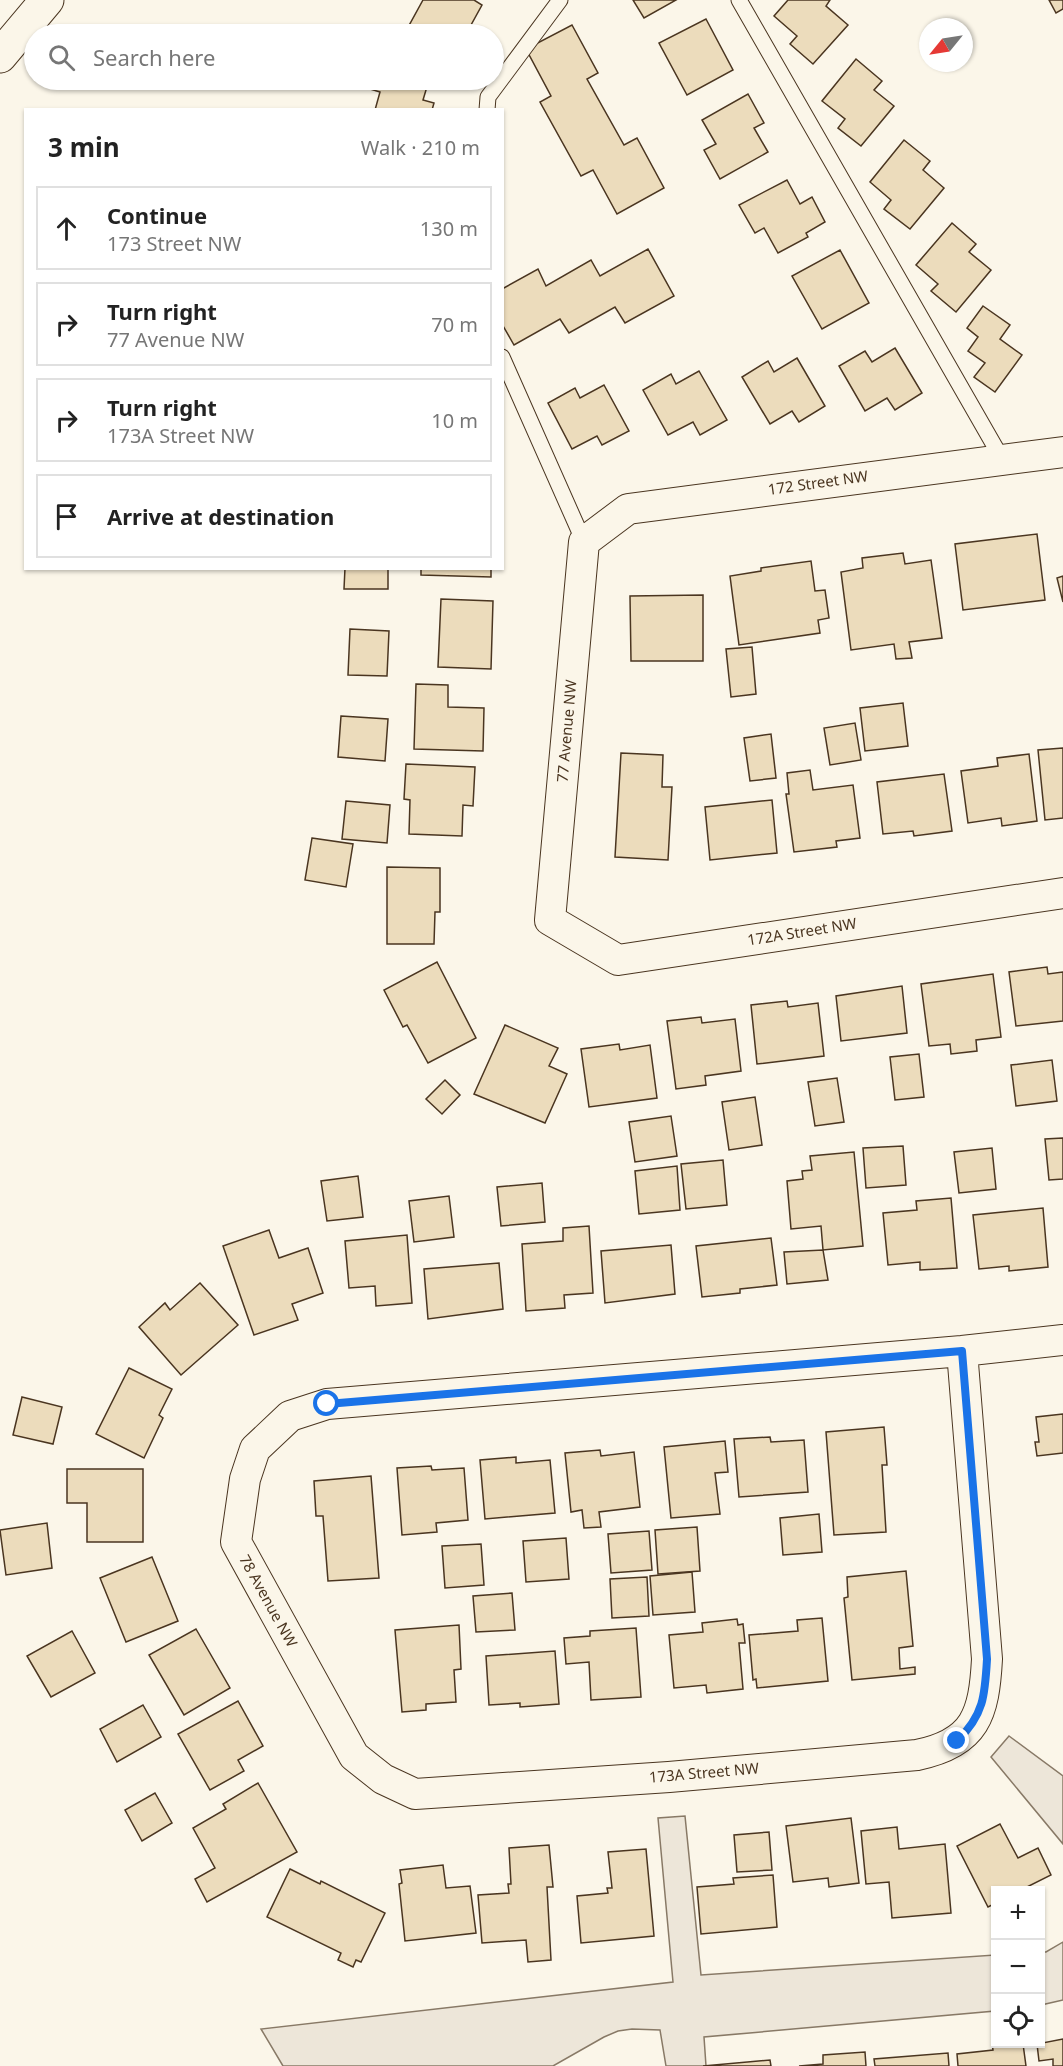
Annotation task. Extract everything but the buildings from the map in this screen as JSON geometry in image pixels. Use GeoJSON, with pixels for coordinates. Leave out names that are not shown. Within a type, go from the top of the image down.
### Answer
{"type":"FeatureCollection","features":[{"type":"Feature","properties":{"kind":"main road"},"geometry":{"type":"LineString","coordinates":[[27,24],[47,0]]}},
{"type":"Feature","properties":{"kind":"main road"},"geometry":{"type":"LineString","coordinates":[[0,56],[24,27]]}},
{"type":"Feature","properties":{"kind":"street","name":"172 Street NW"},"geometry":{"type":"LineString","coordinates":[[584,542],[628,509],[1063,452]]}},
{"type":"Feature","properties":{"kind":"street","name":"77 Avenue NW"},"geometry":{"type":"LineString","coordinates":[[550,920],[584,542]]}},
{"type":"Feature","properties":{"kind":"street","name":"172A Street NW"},"geometry":{"type":"LineString","coordinates":[[550,920],[618,960],[1063,892]]}},
{"type":"Feature","properties":{"kind":"street","name":"78 Avenue NW"},"geometry":{"type":"LineString","coordinates":[[415,1794],[383,1779],[354,1756],[236,1542],[245,1479],[255,1449],[290,1416],[327,1404],[962,1351],[1063,1340]]}},
{"type":"Feature","properties":{"kind":"street","name":"173A Street NW"},"geometry":{"type":"LineString","coordinates":[[415,1794],[669,1777],[917,1755],[938,1751],[957,1741],[978,1715],[985,1685],[987,1659],[962,1351]]}},
{"type":"Feature","properties":{"kind":"lane"},"geometry":{"type":"LineString","coordinates":[[504,75],[560,0]]}},
{"type":"Feature","properties":{"kind":"lane"},"geometry":{"type":"LineString","coordinates":[[739,0],[1002,459]]}},
{"type":"Feature","properties":{"kind":"lane"},"geometry":{"type":"LineString","coordinates":[[488,108],[488,96],[492,90]]}},
{"type":"Feature","properties":{"kind":"lane"},"geometry":{"type":"LineString","coordinates":[[504,362],[584,542]]}},
{"type":"Feature","properties":{"kind":"shaded area"},"geometry":{"type":"Polygon","coordinates":[[[1009,1736],[1063,1776],[1063,1844],[991,1757],[1009,1736]]]}},
{"type":"Feature","properties":{"kind":"shaded area"},"geometry":{"type":"Polygon","coordinates":[[[685,1816],[701,1975],[991,1955],[991,2011],[704,2037],[706,2066],[666,2066],[660,2030],[632,2029],[618,2031],[604,2037],[553,2066],[283,2066],[261,2029],[673,1982],[658,1818],[685,1816]]]}},
{"type":"Feature","properties":{"kind":"shaded area"},"geometry":{"type":"Polygon","coordinates":[[[1063,1942],[1063,2000],[1045,2004],[1045,1952],[1063,1942]]]}},
{"type":"Feature","properties":{"kind":"route"},"geometry":{"type":"LineString","coordinates":[[327,1404],[962,1351],[987,1659],[985,1685],[978,1715],[957,1741]]}}]}
